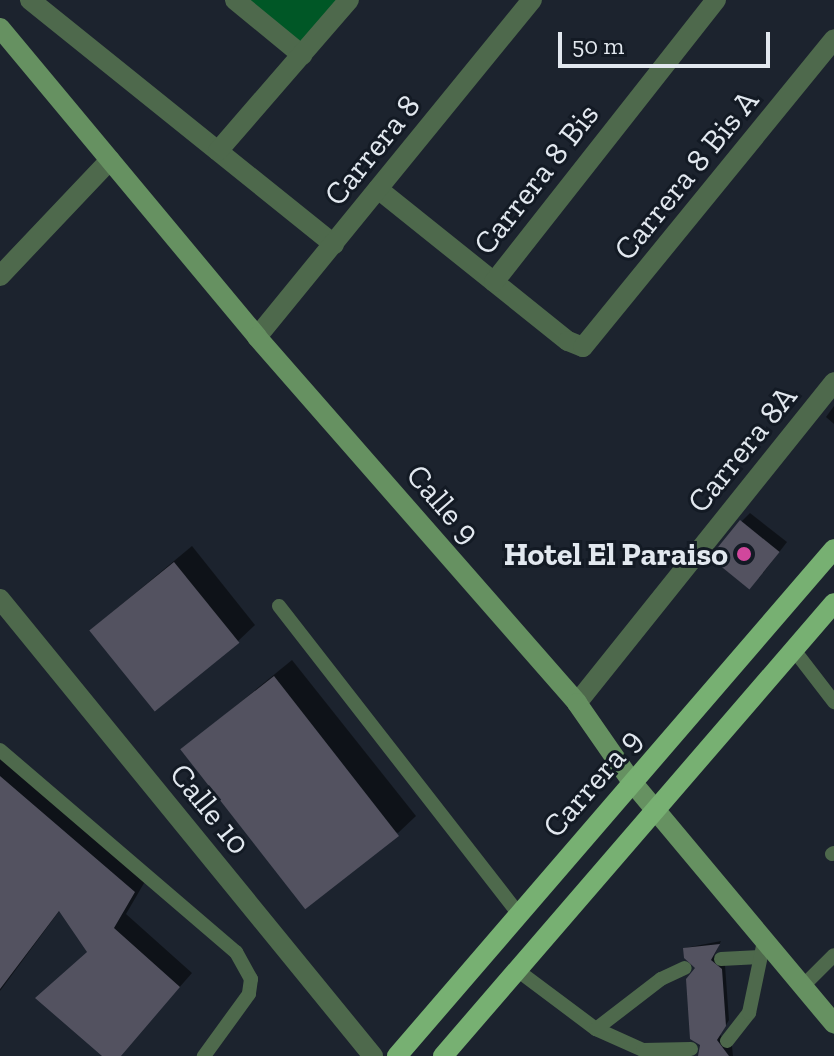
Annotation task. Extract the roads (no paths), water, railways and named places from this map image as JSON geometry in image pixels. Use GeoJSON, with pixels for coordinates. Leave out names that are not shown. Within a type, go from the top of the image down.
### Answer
{"type":"FeatureCollection","features":[{"type":"Feature","properties":{"kind":"main road","name":"Calle 9"},"geometry":{"type":"LineString","coordinates":[[0,28],[257,337],[577,703],[632,782],[762,949],[802,987],[834,1024]]}},
{"type":"Feature","properties":{"kind":"main road","name":"Carrera 9"},"geometry":{"type":"LineString","coordinates":[[397,1056],[834,549]]}},
{"type":"Feature","properties":{"kind":"main road","name":"Carrera 9"},"geometry":{"type":"LineString","coordinates":[[443,1056],[834,603]]}},
{"type":"Feature","properties":{"kind":"street"},"geometry":{"type":"LineString","coordinates":[[30,0],[334,244]]}},
{"type":"Feature","properties":{"kind":"street"},"geometry":{"type":"LineString","coordinates":[[235,0],[302,55]]}},
{"type":"Feature","properties":{"kind":"street"},"geometry":{"type":"LineString","coordinates":[[218,151],[349,0]]}},
{"type":"Feature","properties":{"kind":"street","name":"Carrera 8"},"geometry":{"type":"LineString","coordinates":[[257,337],[532,0]]}},
{"type":"Feature","properties":{"kind":"street","name":"Carrera 8 Bis"},"geometry":{"type":"LineString","coordinates":[[494,282],[716,0]]}},
{"type":"Feature","properties":{"kind":"street","name":"Carrera 8 Bis A"},"geometry":{"type":"LineString","coordinates":[[494,282],[568,341],[583,347],[834,39]]}},
{"type":"Feature","properties":{"kind":"street"},"geometry":{"type":"LineString","coordinates":[[0,276],[110,160]]}},
{"type":"Feature","properties":{"kind":"street"},"geometry":{"type":"LineString","coordinates":[[378,189],[494,282]]}},
{"type":"Feature","properties":{"kind":"street","name":"Carrera 8A"},"geometry":{"type":"LineString","coordinates":[[577,703],[834,382]]}},
{"type":"Feature","properties":{"kind":"street","name":"Calle 10"},"geometry":{"type":"LineString","coordinates":[[0,599],[373,1056]]}},
{"type":"Feature","properties":{"kind":"lane"},"geometry":{"type":"LineString","coordinates":[[279,606],[519,914]]}},
{"type":"Feature","properties":{"kind":"lane"},"geometry":{"type":"LineString","coordinates":[[794,650],[834,702]]}},
{"type":"Feature","properties":{"kind":"lane"},"geometry":{"type":"LineString","coordinates":[[0,750],[236,952],[251,979],[249,994],[204,1056]]}},
{"type":"Feature","properties":{"kind":"lane"},"geometry":{"type":"LineString","coordinates":[[721,959],[762,949],[749,1013],[727,1041]]}},
{"type":"Feature","properties":{"kind":"lane"},"geometry":{"type":"LineString","coordinates":[[802,987],[834,955]]}},
{"type":"Feature","properties":{"kind":"lane"},"geometry":{"type":"LineString","coordinates":[[596,1029],[661,979],[685,968]]}},
{"type":"Feature","properties":{"kind":"lane"},"geometry":{"type":"LineString","coordinates":[[517,970],[596,1029],[643,1050],[691,1049]]}},
{"type":"Feature","properties":{"kind":"place","name":"Hotel El Paraiso"},"geometry":{"type":"Point","coordinates":[744,554]}}]}
